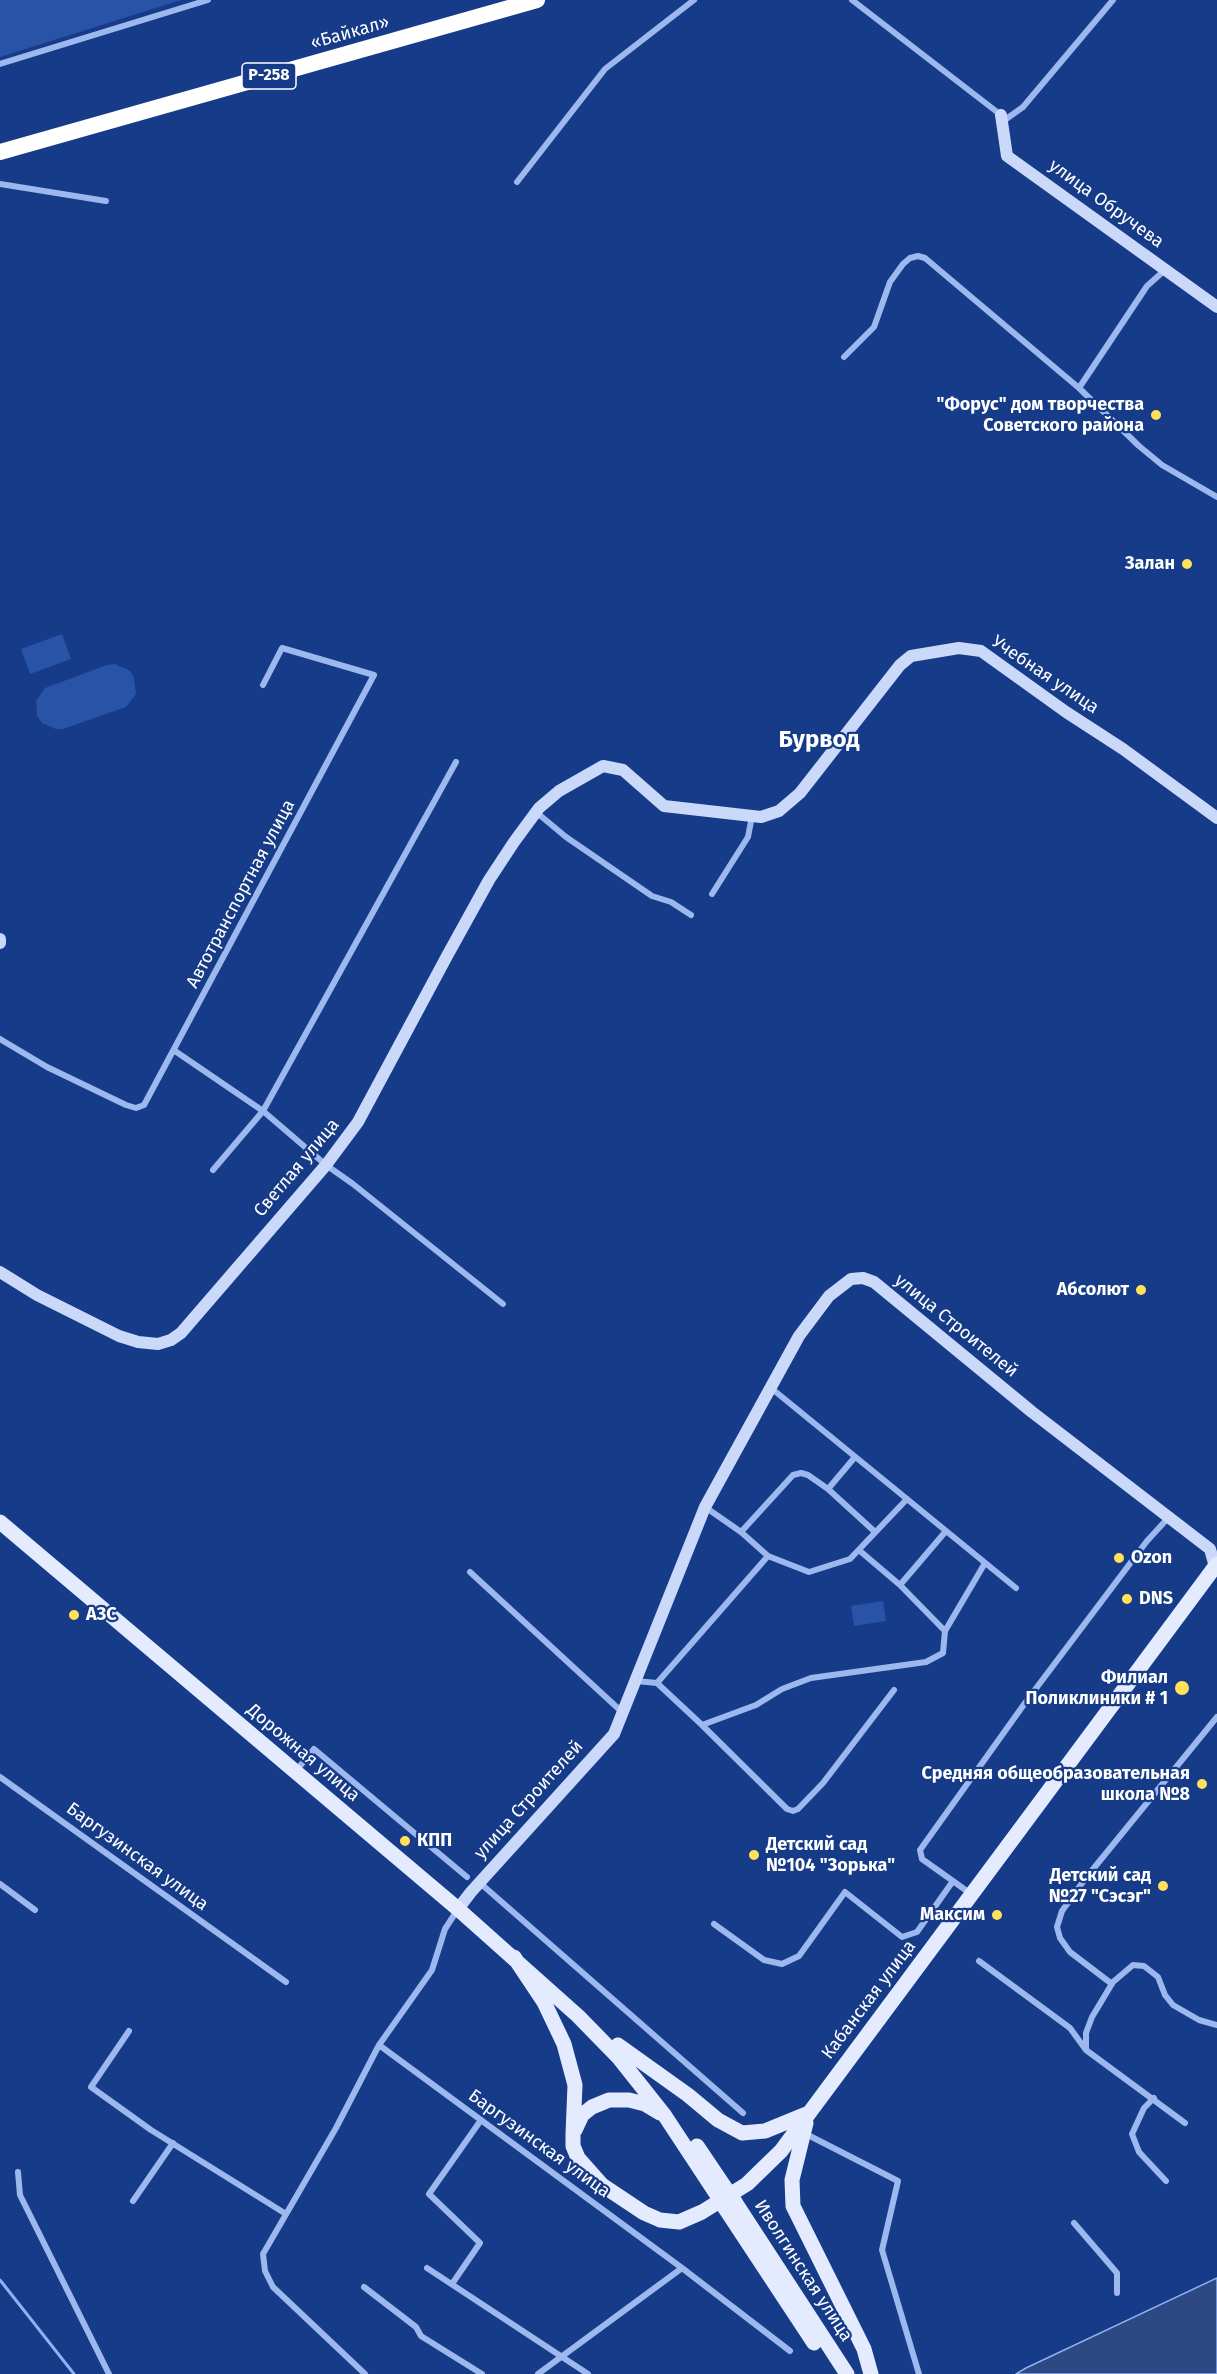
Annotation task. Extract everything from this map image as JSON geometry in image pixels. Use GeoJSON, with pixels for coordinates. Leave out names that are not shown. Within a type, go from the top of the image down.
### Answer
{"type":"FeatureCollection","features":[{"type":"Feature","properties":{"kind":"highway","name":"«Байкал»"},"geometry":{"type":"LineString","coordinates":[[0,152],[537,0]]}},
{"type":"Feature","properties":{"kind":"main road","name":"Дорожная улица"},"geometry":{"type":"LineString","coordinates":[[0,1522],[294,1773],[458,1909],[578,2016],[619,2058],[726,2199]]}},
{"type":"Feature","properties":{"kind":"main road","name":"Кабанская улица"},"geometry":{"type":"LineString","coordinates":[[514,1958],[544,2002],[564,2044],[575,2085],[573,2146],[578,2158],[602,2185],[644,2213],[660,2220],[679,2222],[702,2212],[747,2184],[781,2151],[1216,1567]]}},
{"type":"Feature","properties":{"kind":"main road","name":"Дорожная улица"},"geometry":{"type":"LineString","coordinates":[[578,2016],[618,2045],[663,2097],[726,2199]]}},
{"type":"Feature","properties":{"kind":"main road"},"geometry":{"type":"LineString","coordinates":[[618,2045],[688,2095],[718,2120],[742,2133],[765,2131],[809,2113]]}},
{"type":"Feature","properties":{"kind":"main road"},"geometry":{"type":"LineString","coordinates":[[573,2134],[582,2115],[592,2107],[609,2100],[629,2100],[645,2104],[665,2116]]}},
{"type":"Feature","properties":{"kind":"main road","name":"Кабанская улица"},"geometry":{"type":"LineString","coordinates":[[809,2113],[792,2180],[793,2206],[864,2349],[871,2374]]}},
{"type":"Feature","properties":{"kind":"main road","name":"Иволгинская улица"},"geometry":{"type":"LineString","coordinates":[[726,2199],[835,2374]]}},
{"type":"Feature","properties":{"kind":"main road","name":"Иволгинская улица"},"geometry":{"type":"LineString","coordinates":[[726,2199],[847,2374]]}},
{"type":"Feature","properties":{"kind":"street"},"geometry":{"type":"LineString","coordinates":[[0,64],[208,0]]}},
{"type":"Feature","properties":{"kind":"street"},"geometry":{"type":"LineString","coordinates":[[517,182],[605,69],[694,0]]}},
{"type":"Feature","properties":{"kind":"street"},"geometry":{"type":"LineString","coordinates":[[852,0],[1002,118],[1023,107],[1113,0]]}},
{"type":"Feature","properties":{"kind":"street","name":"улица Обручева"},"geometry":{"type":"LineString","coordinates":[[1002,118],[1007,156],[1217,307]]}},
{"type":"Feature","properties":{"kind":"street"},"geometry":{"type":"LineString","coordinates":[[0,184],[106,201]]}},
{"type":"Feature","properties":{"kind":"street"},"geometry":{"type":"LineString","coordinates":[[844,357],[874,327],[890,282],[903,264],[910,258],[918,256],[925,258],[1079,388],[1162,465],[1217,497]]}},
{"type":"Feature","properties":{"kind":"street"},"geometry":{"type":"LineString","coordinates":[[1079,388],[1147,286],[1166,270]]}},
{"type":"Feature","properties":{"kind":"street","name":"Автотранспортная улица"},"geometry":{"type":"LineString","coordinates":[[0,1039],[47,1067],[126,1105],[136,1108],[144,1105],[175,1051],[374,675],[282,648],[263,685]]}},
{"type":"Feature","properties":{"kind":"street","name":"Учебная улица"},"geometry":{"type":"LineString","coordinates":[[538,810],[559,791],[603,766],[623,770],[664,806],[761,817],[778,811],[800,793],[900,665],[911,656],[959,648],[981,651],[1066,712],[1123,749],[1217,818]]}},
{"type":"Feature","properties":{"kind":"street"},"geometry":{"type":"LineString","coordinates":[[213,1170],[263,1111],[456,762]]}},
{"type":"Feature","properties":{"kind":"street"},"geometry":{"type":"LineString","coordinates":[[538,810],[566,837],[652,896],[671,902],[691,915]]}},
{"type":"Feature","properties":{"kind":"street","name":"Светлая улица"},"geometry":{"type":"LineString","coordinates":[[0,1272],[37,1295],[119,1336],[138,1342],[158,1344],[171,1340],[181,1333],[326,1165],[358,1122],[489,880],[538,810]]}},
{"type":"Feature","properties":{"kind":"street"},"geometry":{"type":"LineString","coordinates":[[712,894],[748,837],[752,816]]}},
{"type":"Feature","properties":{"kind":"street"},"geometry":{"type":"LineString","coordinates":[[175,1051],[263,1111],[326,1165],[503,1304]]}},
{"type":"Feature","properties":{"kind":"street","name":"улица Строителей"},"geometry":{"type":"LineString","coordinates":[[458,1909],[614,1734],[705,1507],[799,1336],[829,1296],[851,1279],[863,1278],[874,1282],[1032,1412],[1210,1549],[1216,1567]]}},
{"type":"Feature","properties":{"kind":"street"},"geometry":{"type":"LineString","coordinates":[[771,1388],[1017,1588]]}},
{"type":"Feature","properties":{"kind":"street"},"geometry":{"type":"LineString","coordinates":[[828,1490],[855,1457]]}},
{"type":"Feature","properties":{"kind":"street"},"geometry":{"type":"LineString","coordinates":[[741,1532],[793,1475],[801,1473],[808,1475],[828,1490],[874,1532]]}},
{"type":"Feature","properties":{"kind":"street"},"geometry":{"type":"LineString","coordinates":[[705,1507],[741,1532],[768,1556],[809,1572],[850,1559],[907,1499]]}},
{"type":"Feature","properties":{"kind":"street"},"geometry":{"type":"LineString","coordinates":[[971,1895],[922,1859],[920,1850],[1024,1702],[1147,1541],[1169,1516]]}},
{"type":"Feature","properties":{"kind":"street"},"geometry":{"type":"LineString","coordinates":[[900,1585],[946,1531]]}},
{"type":"Feature","properties":{"kind":"street"},"geometry":{"type":"LineString","coordinates":[[860,1551],[900,1585],[945,1631]]}},
{"type":"Feature","properties":{"kind":"street"},"geometry":{"type":"LineString","coordinates":[[657,1683],[768,1556]]}},
{"type":"Feature","properties":{"kind":"street"},"geometry":{"type":"LineString","coordinates":[[702,1725],[756,1705],[782,1689],[811,1678],[926,1662],[943,1653],[945,1631],[985,1563]]}},
{"type":"Feature","properties":{"kind":"street"},"geometry":{"type":"LineString","coordinates":[[470,1572],[622,1712]]}},
{"type":"Feature","properties":{"kind":"street"},"geometry":{"type":"LineString","coordinates":[[634,1680],[657,1683],[787,1809],[793,1811],[823,1784],[894,1690]]}},
{"type":"Feature","properties":{"kind":"street"},"geometry":{"type":"LineString","coordinates":[[1112,1984],[1070,1952],[1060,1938],[1058,1927],[1062,1911],[1085,1879],[1217,1717]]}},
{"type":"Feature","properties":{"kind":"street"},"geometry":{"type":"LineString","coordinates":[[294,1773],[314,1749],[467,1877]]}},
{"type":"Feature","properties":{"kind":"street","name":"Баргузинская улица"},"geometry":{"type":"LineString","coordinates":[[0,1777],[286,1982]]}},
{"type":"Feature","properties":{"kind":"street"},"geometry":{"type":"LineString","coordinates":[[714,1924],[764,1960],[782,1964],[799,1956],[845,1892],[902,1937],[917,1932],[952,1881]]}},
{"type":"Feature","properties":{"kind":"street"},"geometry":{"type":"LineString","coordinates":[[480,1882],[743,2113]]}},
{"type":"Feature","properties":{"kind":"street"},"geometry":{"type":"LineString","coordinates":[[0,1884],[35,1910]]}},
{"type":"Feature","properties":{"kind":"street"},"geometry":{"type":"LineString","coordinates":[[365,2374],[273,2287],[266,2271],[263,2254],[336,2128],[379,2045],[432,1970],[445,1929],[458,1909]]}},
{"type":"Feature","properties":{"kind":"street"},"geometry":{"type":"LineString","coordinates":[[979,1962],[1070,2028],[1086,2050],[1185,2123]]}},
{"type":"Feature","properties":{"kind":"street"},"geometry":{"type":"LineString","coordinates":[[1086,2050],[1086,2033],[1092,2017],[1112,1984],[1132,1965],[1144,1966],[1158,1977],[1165,1995],[1173,2005],[1199,2020],[1217,2025]]}},
{"type":"Feature","properties":{"kind":"street"},"geometry":{"type":"LineString","coordinates":[[129,2031],[92,2087],[172,2143],[286,2214]]}},
{"type":"Feature","properties":{"kind":"street","name":"Баргузинская улица"},"geometry":{"type":"LineString","coordinates":[[379,2045],[682,2268],[790,2351]]}},
{"type":"Feature","properties":{"kind":"street"},"geometry":{"type":"LineString","coordinates":[[1154,2098],[1144,2108],[1132,2134],[1139,2152],[1166,2181]]}},
{"type":"Feature","properties":{"kind":"street"},"geometry":{"type":"LineString","coordinates":[[452,2284],[480,2243],[429,2194],[481,2120]]}},
{"type":"Feature","properties":{"kind":"street"},"geometry":{"type":"LineString","coordinates":[[804,2133],[898,2181],[882,2250],[919,2374]]}},
{"type":"Feature","properties":{"kind":"street"},"geometry":{"type":"LineString","coordinates":[[133,2201],[172,2143]]}},
{"type":"Feature","properties":{"kind":"street"},"geometry":{"type":"LineString","coordinates":[[18,2172],[20,2195],[109,2374]]}},
{"type":"Feature","properties":{"kind":"street"},"geometry":{"type":"LineString","coordinates":[[1074,2223],[1116,2273],[1117,2292]]}},
{"type":"Feature","properties":{"kind":"street"},"geometry":{"type":"LineString","coordinates":[[428,2268],[588,2374]]}},
{"type":"Feature","properties":{"kind":"street"},"geometry":{"type":"LineString","coordinates":[[538,2374],[682,2268]]}},
{"type":"Feature","properties":{"kind":"street"},"geometry":{"type":"LineString","coordinates":[[364,2287],[416,2327],[421,2336],[482,2374]]}},
{"type":"Feature","properties":{"kind":"shaded area"},"geometry":{"type":"Polygon","coordinates":[[[0,0],[181,0],[0,57],[0,0]]]}},
{"type":"Feature","properties":{"kind":"shaded area"},"geometry":{"type":"Polygon","coordinates":[[[62,634],[71,659],[30,674],[21,649],[62,634]]]}},
{"type":"Feature","properties":{"kind":"shaded area"},"geometry":{"type":"Polygon","coordinates":[[[115,664],[130,671],[134,678],[136,694],[126,707],[63,729],[56,729],[42,723],[37,716],[36,701],[45,688],[115,664]]]}},
{"type":"Feature","properties":{"kind":"shaded area"},"geometry":{"type":"Polygon","coordinates":[[[883,1601],[886,1621],[854,1626],[851,1606],[883,1601]]]}},
{"type":"Feature","properties":{"kind":"shaded area"},"geometry":{"type":"Polygon","coordinates":[[[1217,2278],[1217,2374],[1016,2374],[1026,2368],[1217,2278]]]}},
{"type":"Feature","properties":{"kind":"waterway"},"geometry":{"type":"LineString","coordinates":[[0,2280],[74,2374]]}},
{"type":"Feature","properties":{"kind":"place","name":"\"Форус\" дом творчества Советского района"},"geometry":{"type":"Point","coordinates":[1156,415]}},
{"type":"Feature","properties":{"kind":"place","name":"Залан"},"geometry":{"type":"Point","coordinates":[1187,564]}},
{"type":"Feature","properties":{"kind":"place","name":"Абсолют"},"geometry":{"type":"Point","coordinates":[1141,1290]}},
{"type":"Feature","properties":{"kind":"place","name":"Ozon"},"geometry":{"type":"Point","coordinates":[1119,1558]}},
{"type":"Feature","properties":{"kind":"place","name":"DNS"},"geometry":{"type":"Point","coordinates":[1127,1599]}},
{"type":"Feature","properties":{"kind":"place","name":"АЗС"},"geometry":{"type":"Point","coordinates":[74,1615]}},
{"type":"Feature","properties":{"kind":"place","name":"Филиал Поликлиники # 1"},"geometry":{"type":"Point","coordinates":[1182,1688]}},
{"type":"Feature","properties":{"kind":"place","name":"Средняя общеобразовательная школа №8"},"geometry":{"type":"Point","coordinates":[1202,1784]}},
{"type":"Feature","properties":{"kind":"place","name":"КПП"},"geometry":{"type":"Point","coordinates":[405,1841]}},
{"type":"Feature","properties":{"kind":"place","name":"Детский сад №104 \"Зорька\""},"geometry":{"type":"Point","coordinates":[754,1855]}},
{"type":"Feature","properties":{"kind":"place","name":"Детский сад №27 \"Сэсэг\""},"geometry":{"type":"Point","coordinates":[1163,1886]}},
{"type":"Feature","properties":{"kind":"place","name":"Максим"},"geometry":{"type":"Point","coordinates":[997,1915]}},
{"type":"Feature","properties":{"kind":"district","name":"Бурвод"},"geometry":{"type":"Point","coordinates":[819,740]}}]}
